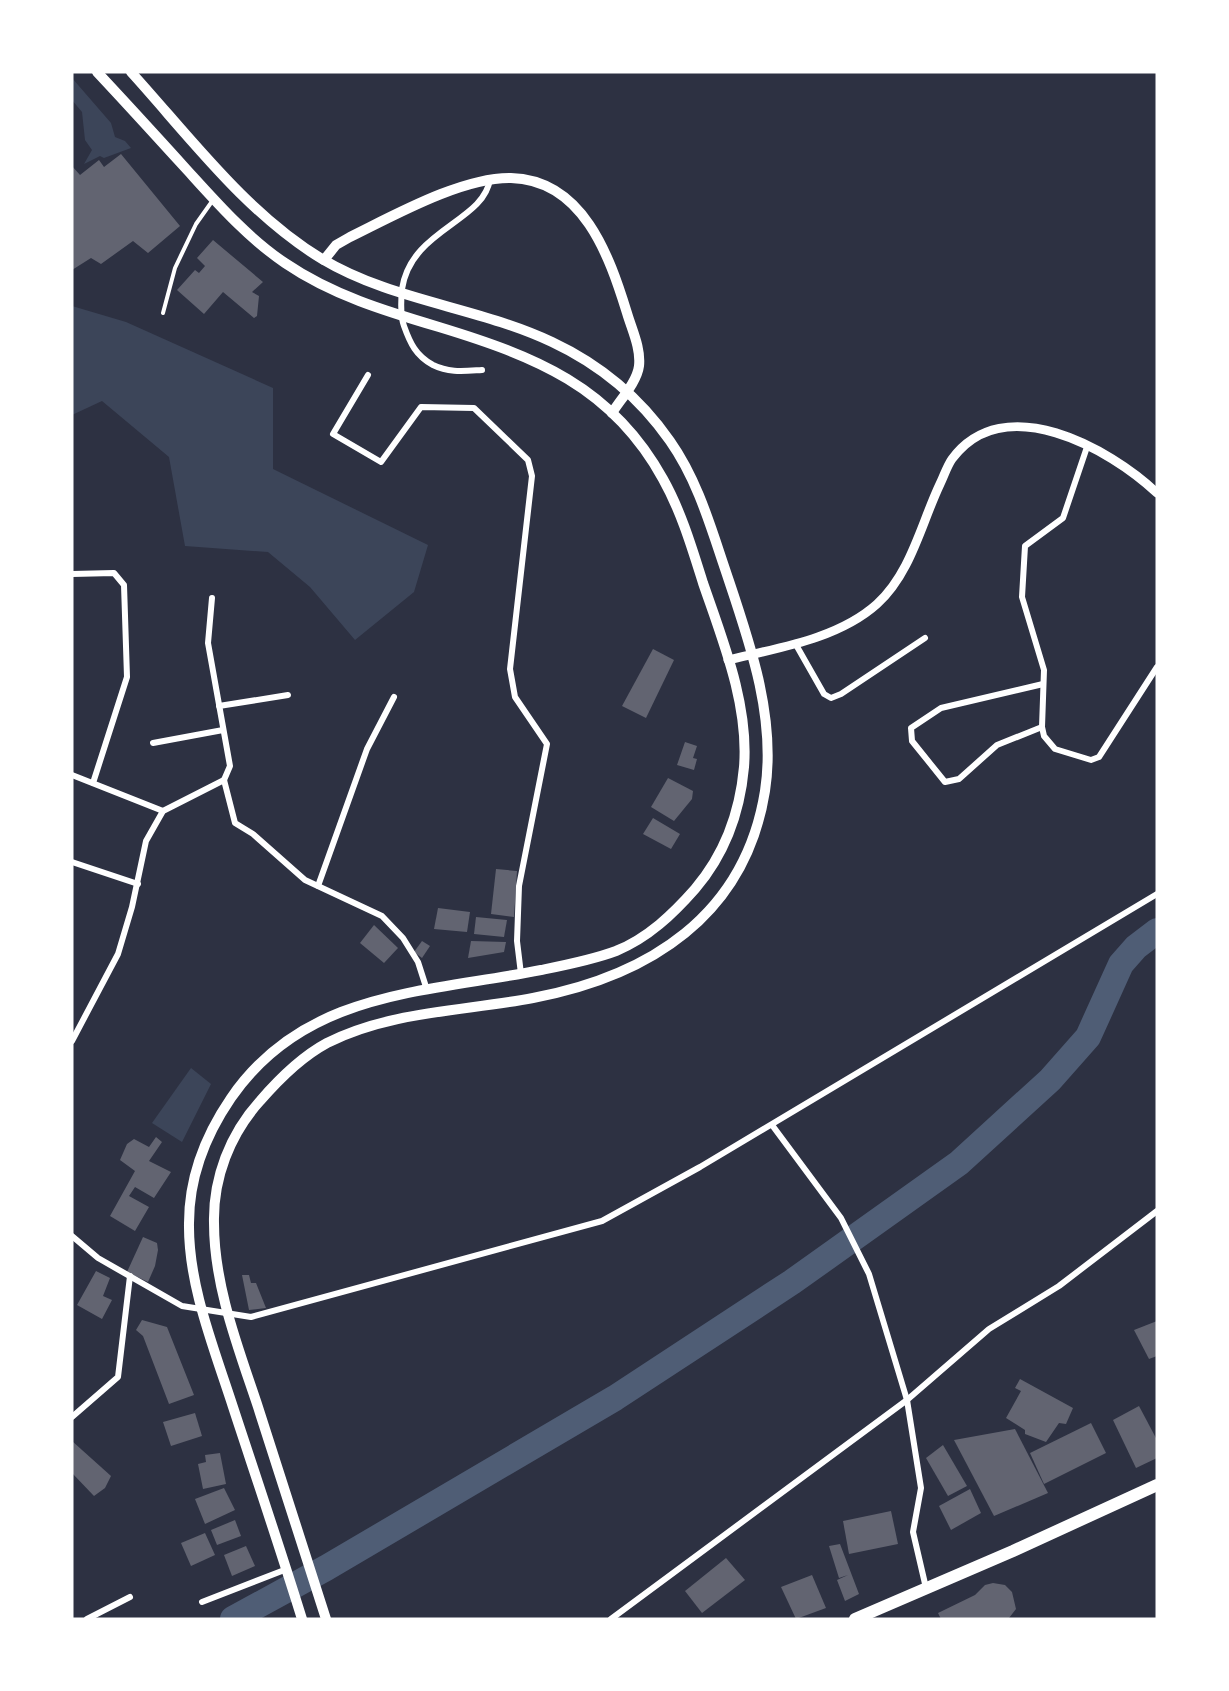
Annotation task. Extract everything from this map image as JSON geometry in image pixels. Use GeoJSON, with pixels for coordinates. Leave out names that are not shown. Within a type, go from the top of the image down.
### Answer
{"type":"FeatureCollection","features":[{"type":"Feature","properties":{"kind":"highway"},"geometry":{"type":"LineString","coordinates":[[855,1619],[1013,1551],[1157,1485]]}},
{"type":"Feature","properties":{"kind":"main road"},"geometry":{"type":"LineString","coordinates":[[97,72],[214,199],[283,262],[330,290],[372,307],[493,344],[552,368],[612,413],[637,440],[664,481],[681,517],[728,660],[740,710],[745,761],[741,793],[731,830],[710,871],[653,930],[626,945],[575,963],[375,999],[334,1012],[297,1033],[264,1059],[236,1090],[201,1151],[192,1187],[189,1226],[196,1285],[302,1618]]}},
{"type":"Feature","properties":{"kind":"main road"},"geometry":{"type":"LineString","coordinates":[[131,72],[232,184],[273,223],[324,260],[383,288],[513,325],[557,344],[590,363],[627,390],[670,441],[695,484],[752,654],[768,741],[766,786],[758,827],[744,862],[708,914],[663,952],[629,969],[585,986],[534,998],[382,1022],[332,1041],[290,1070],[246,1116],[228,1148],[218,1181],[213,1218],[215,1248],[228,1314],[326,1619]]}},
{"type":"Feature","properties":{"kind":"main road"},"geometry":{"type":"LineString","coordinates":[[324,260],[336,245],[380,222],[452,191],[490,179],[511,178],[544,184],[559,192],[575,207],[597,234],[622,296],[639,353],[637,374],[612,413]]}},
{"type":"Feature","properties":{"kind":"street"},"geometry":{"type":"LineString","coordinates":[[482,370],[457,372],[438,368],[422,359],[410,343],[402,321],[401,296],[404,277],[414,256],[428,241],[480,202],[489,191],[490,179]]}},
{"type":"Feature","properties":{"kind":"street"},"geometry":{"type":"LineString","coordinates":[[368,375],[333,434],[381,462],[421,407],[474,408],[528,460],[532,476],[510,669],[515,697],[547,744],[519,886],[518,941],[521,974]]}},
{"type":"Feature","properties":{"kind":"street"},"geometry":{"type":"LineString","coordinates":[[728,660],[795,644],[852,621],[875,606],[891,589],[903,571],[952,460],[975,440],[998,429],[1017,425],[1056,432],[1126,469],[1157,493]]}},
{"type":"Feature","properties":{"kind":"street"},"geometry":{"type":"LineString","coordinates":[[1087,447],[1063,518],[1031,540],[1025,546],[1022,556],[1022,597],[1044,670],[1042,727],[1048,744],[1055,749],[1091,760],[1099,757],[1157,667]]}},
{"type":"Feature","properties":{"kind":"street"},"geometry":{"type":"LineString","coordinates":[[72,574],[114,573],[124,585],[127,677],[93,783]]}},
{"type":"Feature","properties":{"kind":"street"},"geometry":{"type":"LineString","coordinates":[[212,598],[208,643],[230,766],[224,780],[235,823],[254,834],[305,880],[382,916],[403,938],[418,963],[427,990]]}},
{"type":"Feature","properties":{"kind":"street"},"geometry":{"type":"LineString","coordinates":[[795,644],[824,694],[831,698],[841,694],[925,638]]}},
{"type":"Feature","properties":{"kind":"street"},"geometry":{"type":"LineString","coordinates":[[1042,727],[997,745],[959,779],[945,782],[912,741],[911,728],[941,708],[1043,684]]}},
{"type":"Feature","properties":{"kind":"street"},"geometry":{"type":"LineString","coordinates":[[219,706],[288,695]]}},
{"type":"Feature","properties":{"kind":"street"},"geometry":{"type":"LineString","coordinates":[[318,886],[367,749],[393,697]]}},
{"type":"Feature","properties":{"kind":"street"},"geometry":{"type":"LineString","coordinates":[[153,743],[223,730]]}},
{"type":"Feature","properties":{"kind":"street"},"geometry":{"type":"LineString","coordinates":[[72,775],[163,811]]}},
{"type":"Feature","properties":{"kind":"street"},"geometry":{"type":"LineString","coordinates":[[72,1041],[117,954],[138,884],[146,841],[163,811],[224,780]]}},
{"type":"Feature","properties":{"kind":"street"},"geometry":{"type":"LineString","coordinates":[[72,862],[138,884]]}},
{"type":"Feature","properties":{"kind":"street"},"geometry":{"type":"LineString","coordinates":[[72,1236],[98,1258],[182,1306],[251,1317],[602,1221],[772,1125],[1157,894]]}},
{"type":"Feature","properties":{"kind":"street"},"geometry":{"type":"LineString","coordinates":[[772,1125],[841,1218],[869,1274],[907,1400],[921,1488],[913,1532],[926,1588]]}},
{"type":"Feature","properties":{"kind":"street"},"geometry":{"type":"LineString","coordinates":[[611,1619],[907,1400],[989,1329],[1059,1286],[1157,1211]]}},
{"type":"Feature","properties":{"kind":"street"},"geometry":{"type":"LineString","coordinates":[[72,1417],[118,1377],[130,1276]]}},
{"type":"Feature","properties":{"kind":"street"},"geometry":{"type":"LineString","coordinates":[[202,1602],[288,1572]]}},
{"type":"Feature","properties":{"kind":"street"},"geometry":{"type":"LineString","coordinates":[[87,1619],[130,1597]]}},
{"type":"Feature","properties":{"kind":"lane"},"geometry":{"type":"LineString","coordinates":[[163,313],[176,267],[196,224],[214,199]]}},
{"type":"Feature","properties":{"kind":"shaded area"},"geometry":{"type":"Polygon","coordinates":[[[72,78],[111,123],[115,137],[125,141],[131,148],[104,158],[100,156],[84,164],[92,150],[85,140],[82,112],[72,100],[72,78]]]}},
{"type":"Feature","properties":{"kind":"shaded area"},"geometry":{"type":"Polygon","coordinates":[[[72,306],[126,322],[273,388],[273,469],[428,545],[414,592],[355,640],[310,587],[268,552],[185,546],[169,457],[102,401],[72,415],[72,306]]]}},
{"type":"Feature","properties":{"kind":"shaded area"},"geometry":{"type":"Polygon","coordinates":[[[191,1068],[211,1084],[182,1142],[152,1123],[191,1068]]]}},
{"type":"Feature","properties":{"kind":"building"},"geometry":{"type":"Polygon","coordinates":[[[121,154],[180,226],[148,253],[133,241],[101,264],[91,258],[72,270],[72,166],[80,175],[99,160],[104,167],[121,154]]]}},
{"type":"Feature","properties":{"kind":"building"},"geometry":{"type":"Polygon","coordinates":[[[213,240],[263,282],[252,292],[259,296],[257,316],[254,318],[223,292],[204,314],[177,290],[195,270],[199,273],[205,266],[197,258],[213,240]]]}},
{"type":"Feature","properties":{"kind":"building"},"geometry":{"type":"Polygon","coordinates":[[[653,649],[674,660],[646,718],[622,706],[653,649]]]}},
{"type":"Feature","properties":{"kind":"building"},"geometry":{"type":"Polygon","coordinates":[[[685,742],[697,746],[693,758],[697,759],[694,770],[677,765],[685,742]]]}},
{"type":"Feature","properties":{"kind":"building"},"geometry":{"type":"Polygon","coordinates":[[[668,778],[693,791],[692,799],[674,821],[651,807],[668,778]]]}},
{"type":"Feature","properties":{"kind":"building"},"geometry":{"type":"Polygon","coordinates":[[[653,818],[680,834],[671,849],[643,834],[653,818]]]}},
{"type":"Feature","properties":{"kind":"building"},"geometry":{"type":"Polygon","coordinates":[[[496,869],[517,871],[514,917],[491,914],[496,869]]]}},
{"type":"Feature","properties":{"kind":"building"},"geometry":{"type":"Polygon","coordinates":[[[438,908],[470,912],[467,932],[434,929],[438,908]]]}},
{"type":"Feature","properties":{"kind":"building"},"geometry":{"type":"Polygon","coordinates":[[[476,917],[507,920],[504,937],[474,934],[476,917]]]}},
{"type":"Feature","properties":{"kind":"building"},"geometry":{"type":"Polygon","coordinates":[[[374,925],[398,948],[384,963],[360,943],[374,925]]]}},
{"type":"Feature","properties":{"kind":"building"},"geometry":{"type":"Polygon","coordinates":[[[422,941],[430,946],[422,958],[414,952],[422,941]]]}},
{"type":"Feature","properties":{"kind":"building"},"geometry":{"type":"Polygon","coordinates":[[[471,941],[506,942],[504,952],[468,958],[471,941]]]}},
{"type":"Feature","properties":{"kind":"building"},"geometry":{"type":"Polygon","coordinates":[[[156,1137],[162,1142],[149,1161],[171,1172],[154,1198],[135,1187],[129,1196],[149,1207],[135,1231],[110,1216],[135,1171],[120,1160],[127,1144],[134,1139],[149,1147],[156,1137]]]}},
{"type":"Feature","properties":{"kind":"building"},"geometry":{"type":"Polygon","coordinates":[[[143,1237],[157,1243],[158,1250],[155,1266],[148,1282],[127,1272],[143,1237]]]}},
{"type":"Feature","properties":{"kind":"building"},"geometry":{"type":"Polygon","coordinates":[[[96,1271],[110,1278],[103,1296],[112,1300],[102,1319],[77,1305],[96,1271]]]}},
{"type":"Feature","properties":{"kind":"building"},"geometry":{"type":"Polygon","coordinates":[[[242,1275],[249,1275],[251,1283],[256,1283],[266,1308],[249,1310],[242,1275]]]}},
{"type":"Feature","properties":{"kind":"building"},"geometry":{"type":"Polygon","coordinates":[[[142,1320],[167,1327],[194,1395],[169,1404],[143,1336],[136,1330],[142,1320]]]}},
{"type":"Feature","properties":{"kind":"building"},"geometry":{"type":"Polygon","coordinates":[[[1157,1321],[1157,1356],[1149,1359],[1134,1330],[1157,1321]]]}},
{"type":"Feature","properties":{"kind":"building"},"geometry":{"type":"Polygon","coordinates":[[[1020,1379],[1073,1408],[1066,1424],[1059,1423],[1046,1442],[1025,1434],[1025,1430],[1006,1418],[1021,1391],[1015,1388],[1020,1379]]]}},
{"type":"Feature","properties":{"kind":"building"},"geometry":{"type":"Polygon","coordinates":[[[1139,1406],[1157,1440],[1157,1458],[1136,1468],[1113,1420],[1139,1406]]]}},
{"type":"Feature","properties":{"kind":"building"},"geometry":{"type":"Polygon","coordinates":[[[195,1413],[202,1436],[171,1446],[163,1422],[195,1413]]]}},
{"type":"Feature","properties":{"kind":"building"},"geometry":{"type":"Polygon","coordinates":[[[1091,1423],[1106,1453],[1044,1484],[1030,1453],[1091,1423]]]}},
{"type":"Feature","properties":{"kind":"building"},"geometry":{"type":"Polygon","coordinates":[[[1015,1429],[1048,1493],[994,1516],[954,1440],[1015,1429]]]}},
{"type":"Feature","properties":{"kind":"building"},"geometry":{"type":"Polygon","coordinates":[[[72,1441],[111,1476],[105,1488],[94,1496],[72,1473],[72,1441]]]}},
{"type":"Feature","properties":{"kind":"building"},"geometry":{"type":"Polygon","coordinates":[[[943,1445],[967,1486],[948,1496],[926,1458],[943,1445]]]}},
{"type":"Feature","properties":{"kind":"building"},"geometry":{"type":"Polygon","coordinates":[[[220,1453],[226,1484],[203,1489],[198,1464],[206,1462],[205,1455],[220,1453]]]}},
{"type":"Feature","properties":{"kind":"building"},"geometry":{"type":"Polygon","coordinates":[[[224,1488],[235,1510],[205,1524],[195,1499],[224,1488]]]}},
{"type":"Feature","properties":{"kind":"building"},"geometry":{"type":"Polygon","coordinates":[[[970,1489],[981,1513],[951,1530],[939,1506],[970,1489]]]}},
{"type":"Feature","properties":{"kind":"building"},"geometry":{"type":"Polygon","coordinates":[[[891,1511],[898,1544],[849,1554],[843,1521],[891,1511]]]}},
{"type":"Feature","properties":{"kind":"building"},"geometry":{"type":"Polygon","coordinates":[[[235,1520],[241,1536],[217,1545],[211,1530],[235,1520]]]}},
{"type":"Feature","properties":{"kind":"building"},"geometry":{"type":"Polygon","coordinates":[[[205,1533],[215,1555],[191,1566],[181,1543],[205,1533]]]}},
{"type":"Feature","properties":{"kind":"building"},"geometry":{"type":"Polygon","coordinates":[[[840,1544],[859,1594],[845,1601],[837,1580],[848,1575],[839,1578],[829,1546],[840,1544]]]}},
{"type":"Feature","properties":{"kind":"building"},"geometry":{"type":"Polygon","coordinates":[[[246,1546],[255,1566],[232,1576],[224,1555],[246,1546]]]}},
{"type":"Feature","properties":{"kind":"building"},"geometry":{"type":"Polygon","coordinates":[[[726,1558],[745,1580],[702,1613],[685,1591],[726,1558]]]}},
{"type":"Feature","properties":{"kind":"building"},"geometry":{"type":"Polygon","coordinates":[[[812,1575],[826,1608],[796,1619],[781,1587],[812,1575]]]}},
{"type":"Feature","properties":{"kind":"building"},"geometry":{"type":"Polygon","coordinates":[[[993,1583],[1005,1585],[1012,1592],[1016,1609],[1009,1618],[941,1619],[938,1613],[975,1595],[985,1585],[993,1583]]]}},
{"type":"Feature","properties":{"kind":"waterway"},"geometry":{"type":"LineString","coordinates":[[233,1619],[326,1568],[615,1398],[792,1282],[959,1163],[1050,1080],[1088,1037],[1121,964],[1136,947],[1157,931]]}}]}
